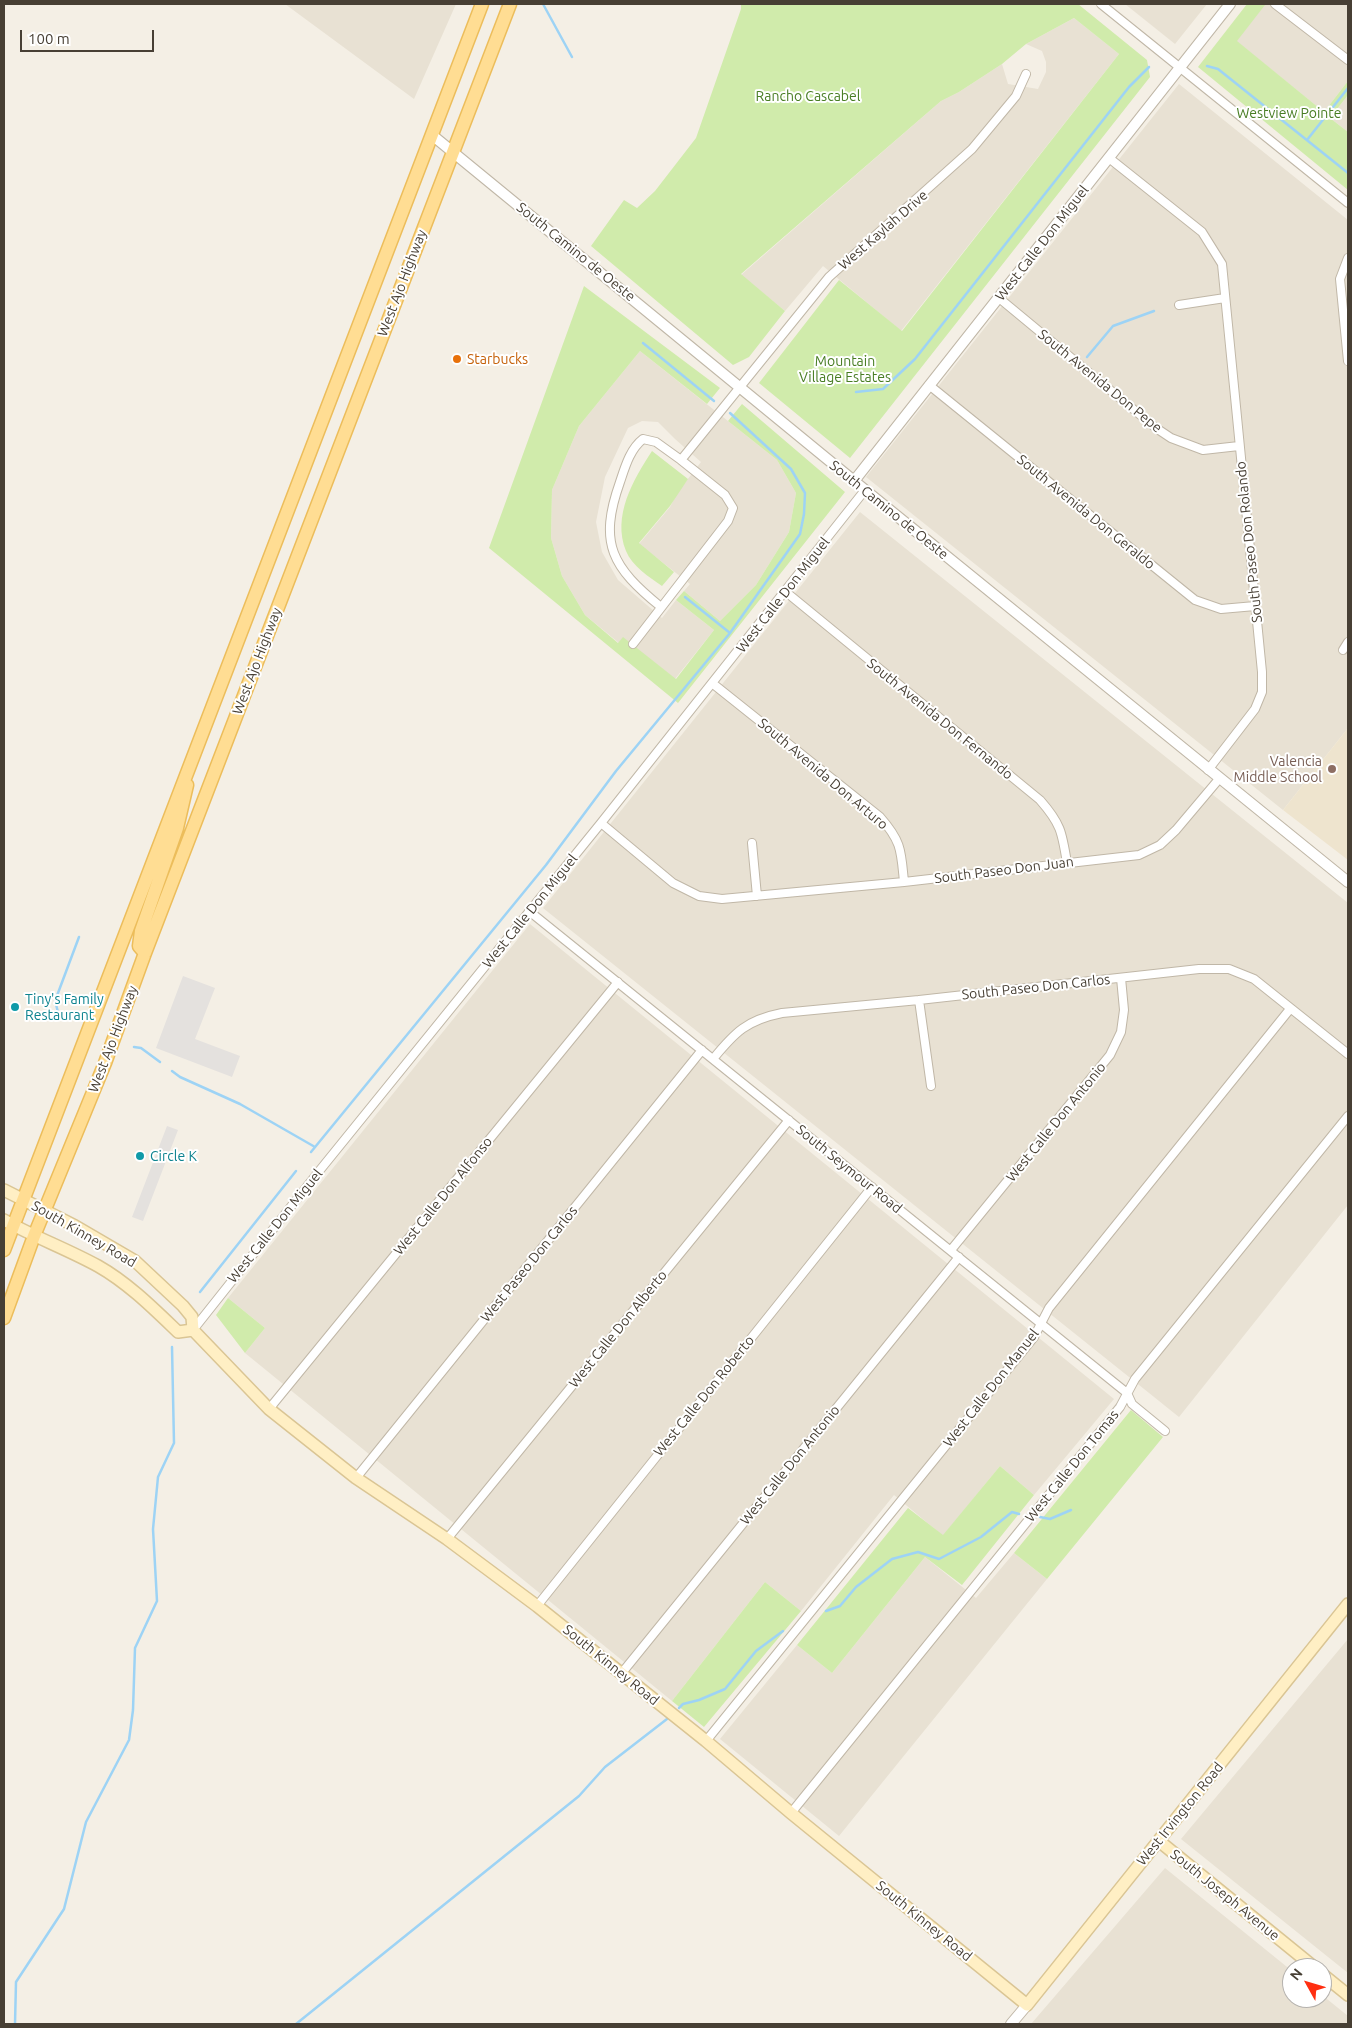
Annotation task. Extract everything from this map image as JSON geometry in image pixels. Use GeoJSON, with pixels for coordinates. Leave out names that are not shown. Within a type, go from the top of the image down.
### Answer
{"type":"FeatureCollection","features":[{"type":"Feature","properties":{"kind":"main road","name":"West Ajo Highway"},"geometry":{"type":"LineString","coordinates":[[4,1250],[9,1223],[23,1199],[188,765],[482,4]]}},
{"type":"Feature","properties":{"kind":"main road","name":"West Ajo Highway"},"geometry":{"type":"LineString","coordinates":[[4,1318],[44,1210],[105,1063],[145,953],[510,4]]}},
{"type":"Feature","properties":{"kind":"main road"},"geometry":{"type":"LineString","coordinates":[[145,953],[139,946],[141,931],[182,810],[188,765]]}},
{"type":"Feature","properties":{"kind":"main road","name":"South Kinney Road"},"geometry":{"type":"LineString","coordinates":[[4,1190],[113,1247],[135,1261],[183,1306],[192,1317],[193,1330],[269,1410],[356,1478],[447,1539],[537,1606],[706,1741],[791,1813],[1027,2005]]}},
{"type":"Feature","properties":{"kind":"main road","name":"South Kinney Road"},"geometry":{"type":"LineString","coordinates":[[9,1223],[98,1266],[121,1281],[178,1332],[193,1330]]}},
{"type":"Feature","properties":{"kind":"main road","name":"West Irvington Road"},"geometry":{"type":"LineString","coordinates":[[1027,2005],[1348,1604]]}},
{"type":"Feature","properties":{"kind":"main road","name":"South Joseph Avenue"},"geometry":{"type":"LineString","coordinates":[[1159,1841],[1303,1958]]}},
{"type":"Feature","properties":{"kind":"main road"},"geometry":{"type":"LineString","coordinates":[[1332,1982],[1348,1995]]}},
{"type":"Feature","properties":{"kind":"street"},"geometry":{"type":"LineString","coordinates":[[1101,4],[1348,203]]}},
{"type":"Feature","properties":{"kind":"street","name":"West Calle Don Miguel"},"geometry":{"type":"LineString","coordinates":[[854,481],[1230,4]]}},
{"type":"Feature","properties":{"kind":"street"},"geometry":{"type":"LineString","coordinates":[[1275,4],[1348,60]]}},
{"type":"Feature","properties":{"kind":"street","name":"West Kaylah Drive"},"geometry":{"type":"LineString","coordinates":[[681,460],[829,277],[972,149],[1016,96],[1026,74]]}},
{"type":"Feature","properties":{"kind":"street","name":"South Camino de Oeste"},"geometry":{"type":"LineString","coordinates":[[432,134],[865,490],[1348,882]]}},
{"type":"Feature","properties":{"kind":"street","name":"South Paseo Don Rolando"},"geometry":{"type":"LineString","coordinates":[[1109,158],[1202,232],[1222,264],[1262,672],[1262,692],[1255,709],[1208,770]]}},
{"type":"Feature","properties":{"kind":"street"},"geometry":{"type":"LineString","coordinates":[[1348,258],[1340,279],[1348,361]]}},
{"type":"Feature","properties":{"kind":"street","name":"South Avenida Don Pepe"},"geometry":{"type":"LineString","coordinates":[[999,298],[1156,428],[1171,438],[1203,450],[1239,446]]}},
{"type":"Feature","properties":{"kind":"street"},"geometry":{"type":"LineString","coordinates":[[1180,305],[1225,298]]}},
{"type":"Feature","properties":{"kind":"street","name":"South Avenida Don Geraldo"},"geometry":{"type":"LineString","coordinates":[[929,385],[1195,600],[1221,609],[1255,606]]}},
{"type":"Feature","properties":{"kind":"street"},"geometry":{"type":"LineString","coordinates":[[633,644],[728,521],[733,508],[725,495],[656,442],[643,436],[633,451],[620,481],[610,518],[609,538],[615,559],[628,577],[661,607]]}},
{"type":"Feature","properties":{"kind":"street","name":"West Calle Don Miguel"},"geometry":{"type":"LineString","coordinates":[[193,1330],[208,1309],[601,824],[865,490]]}},
{"type":"Feature","properties":{"kind":"street","name":"South Avenida Don Fernando"},"geometry":{"type":"LineString","coordinates":[[786,592],[1040,800],[1055,818],[1062,835],[1067,863]]}},
{"type":"Feature","properties":{"kind":"street"},"geometry":{"type":"LineString","coordinates":[[1343,650],[1348,642]]}},
{"type":"Feature","properties":{"kind":"street","name":"South Avenida Don Arturo"},"geometry":{"type":"LineString","coordinates":[[712,683],[880,817],[894,834],[901,849],[904,882]]}},
{"type":"Feature","properties":{"kind":"street","name":"South Paseo Don Juan"},"geometry":{"type":"LineString","coordinates":[[601,824],[673,883],[699,896],[722,899],[904,882],[1140,855],[1160,844],[1176,830],[1219,778]]}},
{"type":"Feature","properties":{"kind":"street"},"geometry":{"type":"LineString","coordinates":[[752,843],[757,896]]}},
{"type":"Feature","properties":{"kind":"street","name":"South Seymour Road"},"geometry":{"type":"LineString","coordinates":[[529,911],[1042,1323],[1127,1393],[1132,1404],[1165,1431]]}},
{"type":"Feature","properties":{"kind":"street","name":"South Paseo Don Carlos"},"geometry":{"type":"LineString","coordinates":[[713,1059],[732,1036],[745,1026],[763,1017],[782,1013],[1199,969],[1228,969],[1254,979],[1348,1054]]}},
{"type":"Feature","properties":{"kind":"street","name":"West Calle Don Antonio"},"geometry":{"type":"LineString","coordinates":[[951,1250],[1110,1055],[1121,1032],[1124,1010],[1121,978]]}},
{"type":"Feature","properties":{"kind":"street","name":"West Calle Don Alfonso"},"geometry":{"type":"LineString","coordinates":[[269,1410],[618,982]]}},
{"type":"Feature","properties":{"kind":"street"},"geometry":{"type":"LineString","coordinates":[[919,1000],[931,1086]]}},
{"type":"Feature","properties":{"kind":"street","name":"West Calle Don Manuel"},"geometry":{"type":"LineString","coordinates":[[706,1741],[1034,1337],[1049,1308],[1290,1009]]}},
{"type":"Feature","properties":{"kind":"street","name":"West Paseo Don Carlos"},"geometry":{"type":"LineString","coordinates":[[356,1478],[702,1050]]}},
{"type":"Feature","properties":{"kind":"street","name":"West Calle Don Tomas"},"geometry":{"type":"LineString","coordinates":[[791,1813],[1120,1407],[1135,1379],[1348,1116]]}},
{"type":"Feature","properties":{"kind":"street","name":"West Calle Don Alberto"},"geometry":{"type":"LineString","coordinates":[[447,1539],[789,1120]]}},
{"type":"Feature","properties":{"kind":"street","name":"West Calle Don Roberto"},"geometry":{"type":"LineString","coordinates":[[537,1606],[872,1187]]}},
{"type":"Feature","properties":{"kind":"street","name":"West Calle Don Antonio"},"geometry":{"type":"LineString","coordinates":[[621,1674],[959,1257]]}},
{"type":"Feature","properties":{"kind":"street","name":"West Irvington Road"},"geometry":{"type":"LineString","coordinates":[[1011,2024],[1027,2005]]}},
{"type":"Feature","properties":{"kind":"shaded area"},"geometry":{"type":"Polygon","coordinates":[[[285,4],[456,4],[414,99],[285,4]]]}},
{"type":"Feature","properties":{"kind":"shaded area"},"geometry":{"type":"Polygon","coordinates":[[[1125,4],[1207,4],[1175,44],[1125,4]]]}},
{"type":"Feature","properties":{"kind":"shaded area","name":"Westview Pointe"},"geometry":{"type":"Polygon","coordinates":[[[1265,4],[1348,4],[1348,81],[1324,112],[1236,41],[1265,4]]]}},
{"type":"Feature","properties":{"kind":"shaded area"},"geometry":{"type":"Polygon","coordinates":[[[1074,18],[1119,54],[901,331],[823,266],[785,311],[741,275],[941,101],[959,92],[1002,64],[1008,84],[1038,89],[1046,72],[1046,62],[1042,51],[1026,44],[1074,18]]]}},
{"type":"Feature","properties":{"kind":"shaded area"},"geometry":{"type":"Polygon","coordinates":[[[1179,84],[1348,220],[1348,728],[1283,810],[866,477],[1179,84]]]}},
{"type":"Feature","properties":{"kind":"shaded area","name":"Westview Pointe"},"geometry":{"type":"Polygon","coordinates":[[[1348,95],[1348,132],[1330,118],[1348,95]]]}},
{"type":"Feature","properties":{"kind":"shaded area"},"geometry":{"type":"Polygon","coordinates":[[[640,351],[777,460],[796,493],[789,532],[756,585],[720,621],[684,591],[690,584],[639,544],[670,507],[677,493],[701,462],[658,422],[642,421],[628,428],[605,477],[596,522],[602,552],[618,580],[662,618],[676,600],[714,630],[675,679],[623,638],[619,643],[585,615],[562,576],[551,538],[552,490],[579,426],[640,351]]]}},
{"type":"Feature","properties":{"kind":"shaded area"},"geometry":{"type":"Polygon","coordinates":[[[860,512],[1348,903],[1348,1205],[1179,1417],[543,908],[860,512]]]}},
{"type":"Feature","properties":{"kind":"shaded area","name":"Valencia Middle School"},"geometry":{"type":"Polygon","coordinates":[[[1348,728],[1348,860],[1283,810],[1348,728]]]}},
{"type":"Feature","properties":{"kind":"shaded area"},"geometry":{"type":"Polygon","coordinates":[[[530,924],[1114,1399],[1034,1495],[1000,1466],[943,1536],[894,1495],[801,1611],[765,1582],[672,1701],[245,1353],[265,1328],[228,1298],[530,924]]]}},
{"type":"Feature","properties":{"kind":"shaded area"},"geometry":{"type":"Polygon","coordinates":[[[183,976],[215,988],[195,1039],[240,1056],[232,1077],[156,1048],[183,976]]]}},
{"type":"Feature","properties":{"kind":"shaded area"},"geometry":{"type":"Polygon","coordinates":[[[167,1126],[178,1130],[143,1221],[132,1217],[167,1126]]]}},
{"type":"Feature","properties":{"kind":"shaded area"},"geometry":{"type":"Polygon","coordinates":[[[1014,1553],[1047,1579],[839,1836],[720,1739],[797,1645],[832,1673],[925,1557],[976,1598],[1014,1553]]]}},
{"type":"Feature","properties":{"kind":"shaded area"},"geometry":{"type":"Polygon","coordinates":[[[1348,1639],[1348,1973],[1332,1960],[1332,1958],[1329,1958],[1181,1839],[1348,1639]]]}},
{"type":"Feature","properties":{"kind":"shaded area"},"geometry":{"type":"Polygon","coordinates":[[[1165,1868],[1282,1963],[1282,2008],[1332,2008],[1332,2003],[1348,2016],[1348,2024],[1031,2024],[1165,1868]]]}},
{"type":"Feature","properties":{"kind":"green space","name":"Rancho Cascabel"},"geometry":{"type":"Polygon","coordinates":[[[741,4],[1078,4],[1147,60],[1150,77],[850,458],[759,383],[839,280],[902,331],[1119,54],[1074,18],[1026,44],[1002,64],[959,92],[941,101],[741,274],[785,311],[749,357],[733,365],[591,246],[624,200],[637,208],[655,191],[696,138],[741,9],[741,4]]]}},
{"type":"Feature","properties":{"kind":"green space","name":"Westview Pointe"},"geometry":{"type":"Polygon","coordinates":[[[1247,4],[1265,5],[1237,41],[1324,112],[1348,81],[1348,95],[1330,118],[1348,132],[1348,190],[1198,67],[1247,4]]]}},
{"type":"Feature","properties":{"kind":"green space"},"geometry":{"type":"Polygon","coordinates":[[[584,286],[720,388],[707,404],[640,351],[579,426],[552,490],[551,538],[562,576],[585,615],[618,643],[623,637],[676,679],[714,630],[676,600],[684,591],[720,621],[756,585],[789,532],[796,493],[777,460],[728,421],[742,404],[845,492],[678,703],[489,548],[584,286]]]}},
{"type":"Feature","properties":{"kind":"green space"},"geometry":{"type":"Polygon","coordinates":[[[652,451],[688,479],[670,506],[639,543],[674,572],[662,586],[632,562],[622,538],[621,525],[623,512],[632,486],[652,451]]]}},
{"type":"Feature","properties":{"kind":"green space"},"geometry":{"type":"Polygon","coordinates":[[[228,1298],[265,1328],[245,1353],[216,1315],[228,1298]]]}},
{"type":"Feature","properties":{"kind":"green space"},"geometry":{"type":"Polygon","coordinates":[[[1131,1410],[1163,1437],[1047,1579],[1014,1553],[1131,1410]]]}},
{"type":"Feature","properties":{"kind":"green space"},"geometry":{"type":"Polygon","coordinates":[[[1000,1466],[1034,1495],[962,1585],[925,1557],[832,1673],[797,1645],[908,1508],[943,1535],[1000,1466]]]}},
{"type":"Feature","properties":{"kind":"green space"},"geometry":{"type":"Polygon","coordinates":[[[765,1582],[801,1611],[704,1727],[672,1701],[765,1582]]]}},
{"type":"Feature","properties":{"kind":"waterway"},"geometry":{"type":"LineString","coordinates":[[543,4],[572,57]]}},
{"type":"Feature","properties":{"kind":"waterway"},"geometry":{"type":"LineString","coordinates":[[1207,66],[1218,69],[1348,173]]}},
{"type":"Feature","properties":{"kind":"waterway"},"geometry":{"type":"LineString","coordinates":[[856,392],[883,389],[915,359],[1129,87],[1149,67]]}},
{"type":"Feature","properties":{"kind":"waterway"},"geometry":{"type":"LineString","coordinates":[[1307,140],[1348,88]]}},
{"type":"Feature","properties":{"kind":"waterway"},"geometry":{"type":"LineString","coordinates":[[1087,357],[1113,326],[1154,311]]}},
{"type":"Feature","properties":{"kind":"waterway"},"geometry":{"type":"LineString","coordinates":[[643,343],[714,401]]}},
{"type":"Feature","properties":{"kind":"waterway"},"geometry":{"type":"LineString","coordinates":[[311,1152],[546,865],[616,771],[730,633],[800,534],[804,514],[805,493],[791,469],[730,413]]}},
{"type":"Feature","properties":{"kind":"waterway"},"geometry":{"type":"LineString","coordinates":[[685,597],[730,633]]}},
{"type":"Feature","properties":{"kind":"waterway"},"geometry":{"type":"LineString","coordinates":[[66,1016],[58,1012],[55,1001],[79,937]]}},
{"type":"Feature","properties":{"kind":"waterway"},"geometry":{"type":"LineString","coordinates":[[134,1047],[141,1048],[160,1062]]}},
{"type":"Feature","properties":{"kind":"waterway"},"geometry":{"type":"LineString","coordinates":[[172,1071],[180,1077],[240,1104],[315,1147]]}},
{"type":"Feature","properties":{"kind":"waterway"},"geometry":{"type":"LineString","coordinates":[[200,1292],[296,1171]]}},
{"type":"Feature","properties":{"kind":"waterway"},"geometry":{"type":"LineString","coordinates":[[15,2024],[16,1982],[64,1909],[86,1822],[129,1740],[133,1710],[135,1648],[157,1601],[153,1529],[158,1477],[174,1443],[172,1347]]}},
{"type":"Feature","properties":{"kind":"waterway"},"geometry":{"type":"LineString","coordinates":[[1040,1517],[1050,1519],[1071,1510]]}},
{"type":"Feature","properties":{"kind":"waterway"},"geometry":{"type":"LineString","coordinates":[[826,1611],[840,1606],[856,1587],[892,1559],[918,1552],[939,1559],[981,1537],[1012,1512],[1019,1514]]}},
{"type":"Feature","properties":{"kind":"waterway"},"geometry":{"type":"LineString","coordinates":[[679,1708],[683,1704],[699,1700],[725,1689],[756,1651],[783,1631]]}},
{"type":"Feature","properties":{"kind":"waterway"},"geometry":{"type":"LineString","coordinates":[[296,2024],[579,1796],[605,1767],[667,1719]]}},
{"type":"Feature","properties":{"kind":"place","name":"Starbucks"},"geometry":{"type":"Point","coordinates":[457,359]}},
{"type":"Feature","properties":{"kind":"place","name":"Valencia Middle School"},"geometry":{"type":"Point","coordinates":[1332,769]}},
{"type":"Feature","properties":{"kind":"place","name":"Tiny's Family Restaurant"},"geometry":{"type":"Point","coordinates":[15,1007]}},
{"type":"Feature","properties":{"kind":"place","name":"Circle K"},"geometry":{"type":"Point","coordinates":[140,1156]}},
{"type":"Feature","properties":{"kind":"park label","name":"Mountain Village Estates"},"geometry":{"type":"Point","coordinates":[845,370]}}]}
